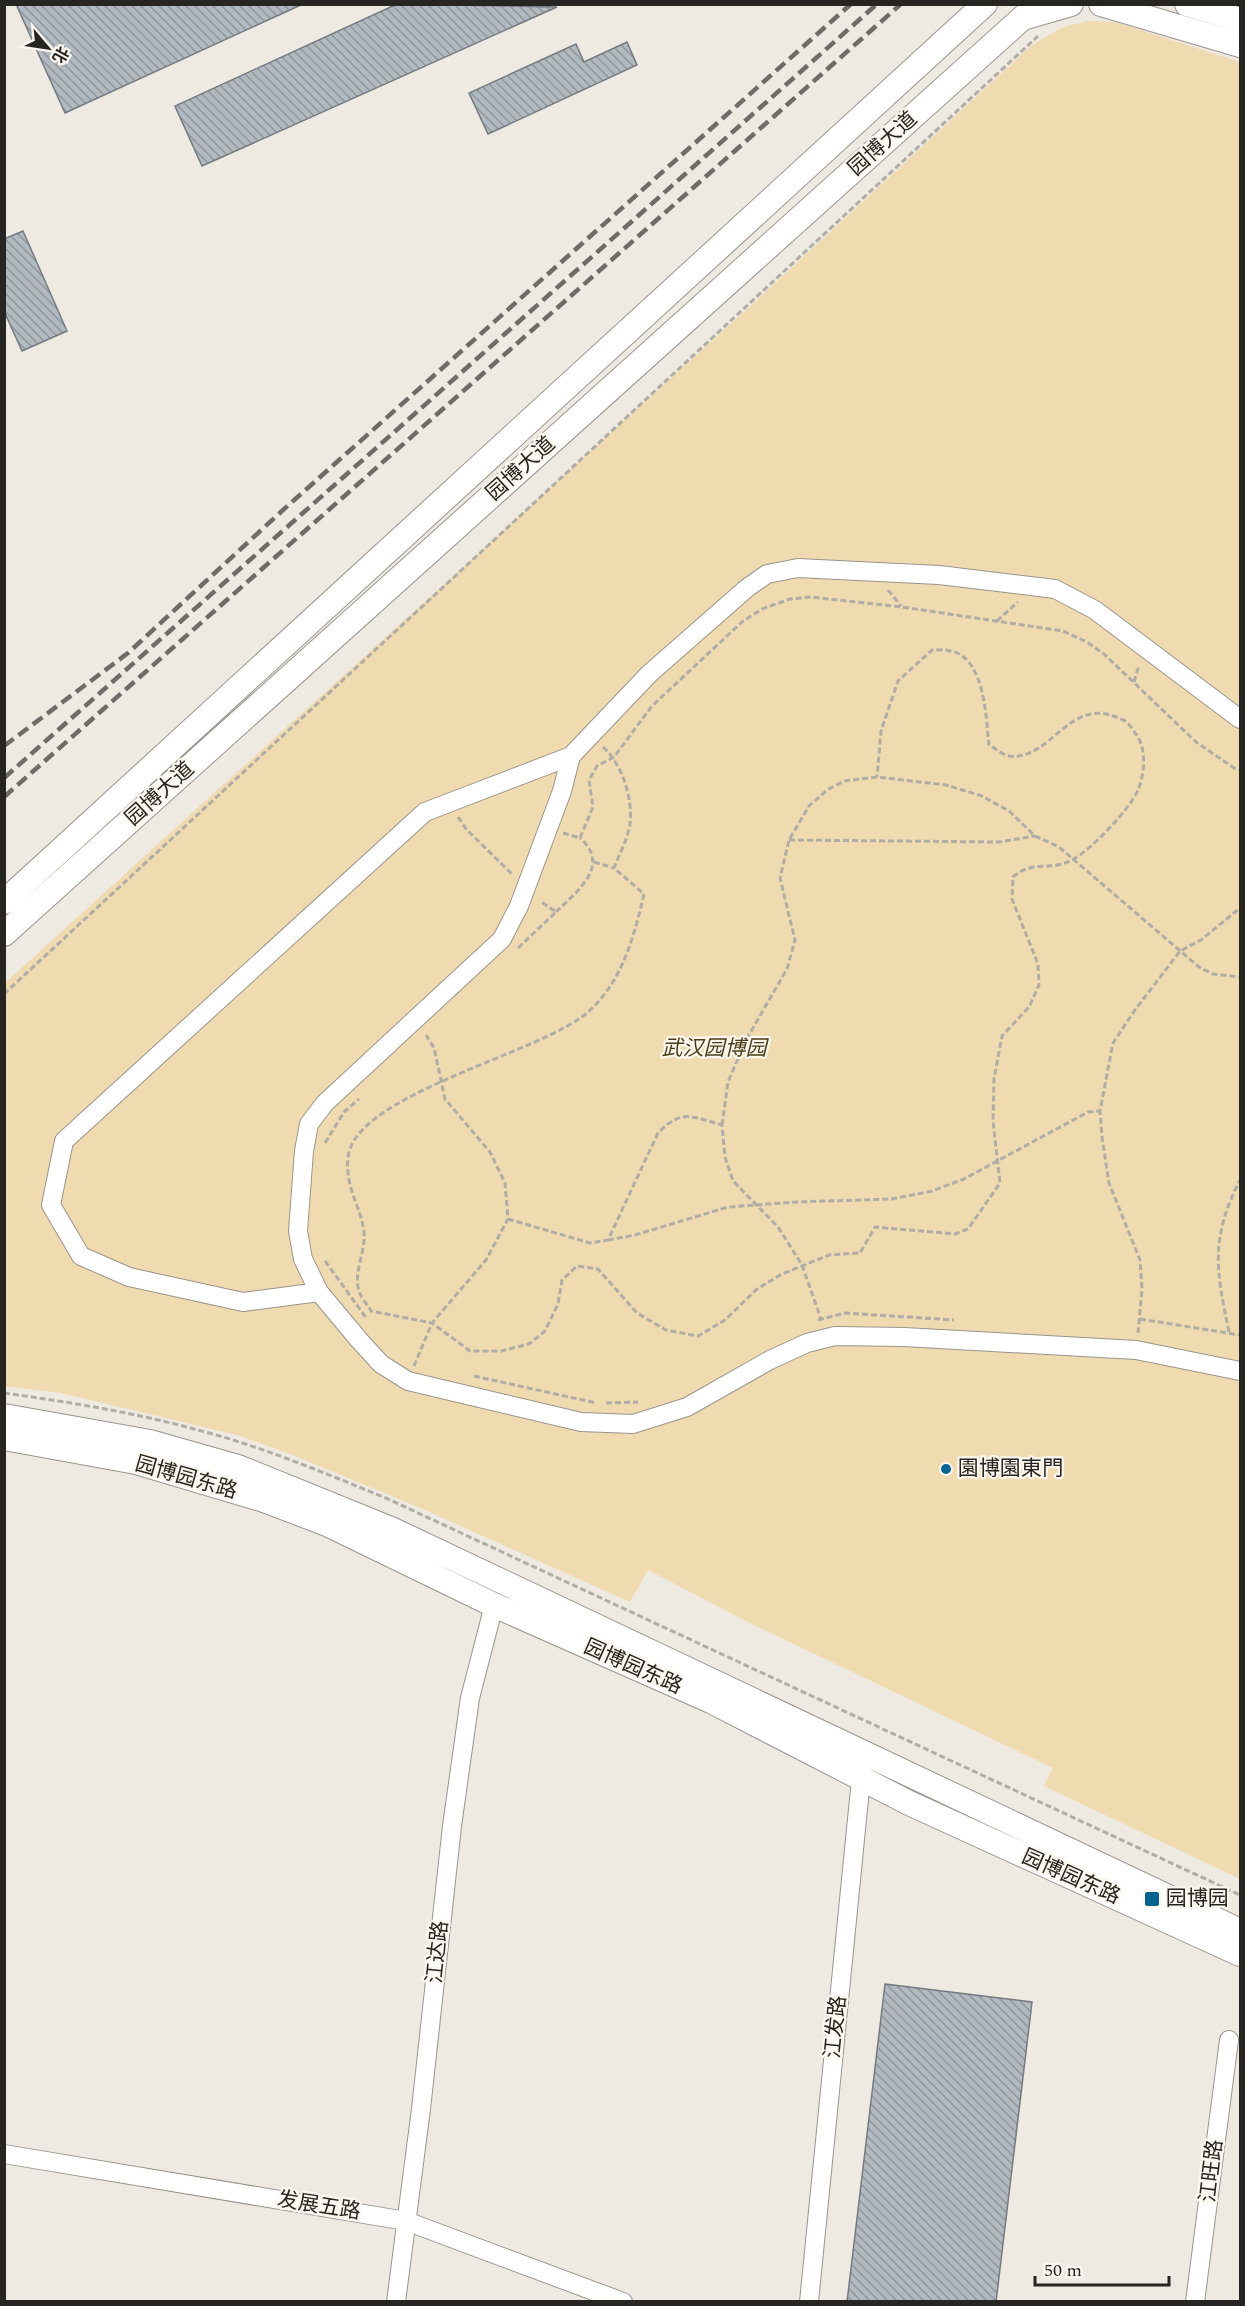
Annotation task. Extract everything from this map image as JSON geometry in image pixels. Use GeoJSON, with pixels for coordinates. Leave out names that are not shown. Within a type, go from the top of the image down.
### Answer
{"type":"FeatureCollection","features":[{"type":"Feature","properties":{"kind":"main road","name":"园博大道"},"geometry":{"type":"LineString","coordinates":[[4,902],[985,4]]}},
{"type":"Feature","properties":{"kind":"main road"},"geometry":{"type":"LineString","coordinates":[[1031,11],[1071,4]]}},
{"type":"Feature","properties":{"kind":"main road"},"geometry":{"type":"LineString","coordinates":[[1101,4],[1240,45]]}},
{"type":"Feature","properties":{"kind":"main road"},"geometry":{"type":"LineString","coordinates":[[1187,4],[1240,20]]}},
{"type":"Feature","properties":{"kind":"main road","name":"园博大道"},"geometry":{"type":"LineString","coordinates":[[4,934],[1031,11]]}},
{"type":"Feature","properties":{"kind":"main road","name":"园博园东路"},"geometry":{"type":"LineString","coordinates":[[4,1416],[150,1442],[238,1467],[392,1529],[1240,1930]]}},
{"type":"Feature","properties":{"kind":"main road","name":"园博园东路"},"geometry":{"type":"LineString","coordinates":[[4,1438],[136,1462],[264,1500],[365,1541],[494,1605],[711,1701],[909,1803],[1240,1954]]}},
{"type":"Feature","properties":{"kind":"street"},"geometry":{"type":"LineString","coordinates":[[319,1292],[243,1302],[129,1277],[81,1256],[51,1205],[64,1141],[425,812],[572,756],[649,674],[747,588],[767,574],[798,568],[939,575],[1055,589],[1095,610],[1240,719]]}},
{"type":"Feature","properties":{"kind":"street"},"geometry":{"type":"LineString","coordinates":[[572,756],[562,791],[525,890],[502,939],[325,1102],[309,1124],[303,1151],[298,1231],[303,1259],[319,1292],[381,1364],[408,1381],[581,1422],[633,1424],[687,1407],[770,1360],[807,1343],[835,1336],[904,1337],[1136,1350],[1240,1371]]}},
{"type":"Feature","properties":{"kind":"street","name":"江达路"},"geometry":{"type":"LineString","coordinates":[[396,2301],[452,1826],[470,1698],[494,1605]]}},
{"type":"Feature","properties":{"kind":"street","name":"江发路"},"geometry":{"type":"LineString","coordinates":[[809,2301],[864,1753]]}},
{"type":"Feature","properties":{"kind":"street","name":"江旺路"},"geometry":{"type":"LineString","coordinates":[[1195,2301],[1229,2040]]}},
{"type":"Feature","properties":{"kind":"street","name":"发展五路"},"geometry":{"type":"LineString","coordinates":[[4,2154],[406,2221],[623,2301]]}},
{"type":"Feature","properties":{"kind":"path"},"geometry":{"type":"LineString","coordinates":[[4,994],[1024,48],[1045,32]]}},
{"type":"Feature","properties":{"kind":"path"},"geometry":{"type":"LineString","coordinates":[[580,838],[593,807],[589,780],[597,766],[614,757],[652,706],[743,621],[762,609],[790,599],[822,598],[1063,631],[1087,642],[1134,682],[1196,742],[1240,770]]}},
{"type":"Feature","properties":{"kind":"path"},"geometry":{"type":"LineString","coordinates":[[997,621],[1020,600]]}},
{"type":"Feature","properties":{"kind":"path"},"geometry":{"type":"LineString","coordinates":[[594,862],[614,868],[644,894],[633,940],[616,977],[588,1012],[558,1030],[440,1082],[359,1131],[348,1155],[348,1183],[364,1233],[359,1291],[371,1311],[432,1323],[470,1351],[501,1351],[529,1344],[545,1332],[558,1304],[562,1280],[577,1266],[598,1269],[637,1313],[666,1330],[698,1336],[725,1320],[757,1288],[801,1265],[829,1255],[860,1253],[875,1227],[955,1234],[968,1229],[987,1206],[1000,1183],[993,1120],[994,1079],[1002,1036],[1029,1007],[1039,986],[1038,964],[1012,899],[1013,878],[1025,867],[1054,866],[1073,860],[1117,818],[1137,791],[1144,770],[1141,740],[1126,720],[1104,713],[1078,717],[1030,754],[1008,756],[989,745],[982,690],[971,663],[953,651],[933,650],[898,681],[881,731],[876,777]]}},
{"type":"Feature","properties":{"kind":"path"},"geometry":{"type":"LineString","coordinates":[[1134,682],[1141,658]]}},
{"type":"Feature","properties":{"kind":"path"},"geometry":{"type":"LineString","coordinates":[[614,757],[628,795],[630,824],[614,868]]}},
{"type":"Feature","properties":{"kind":"path"},"geometry":{"type":"LineString","coordinates":[[824,1339],[821,1319],[801,1265],[778,1227],[733,1181],[725,1157],[722,1125],[728,1082],[746,1040],[787,969],[795,940],[780,878],[789,840],[809,806],[827,790],[844,781],[876,777],[946,785],[982,796],[1009,811],[1035,836],[1059,847],[1199,967],[1213,974],[1240,977]]}},
{"type":"Feature","properties":{"kind":"path"},"geometry":{"type":"LineString","coordinates":[[448,803],[467,830],[512,873],[525,890],[556,912]]}},
{"type":"Feature","properties":{"kind":"path"},"geometry":{"type":"LineString","coordinates":[[513,953],[588,880],[594,862],[589,846],[580,838],[559,831]]}},
{"type":"Feature","properties":{"kind":"path"},"geometry":{"type":"LineString","coordinates":[[789,840],[999,842],[1035,836]]}},
{"type":"Feature","properties":{"kind":"path"},"geometry":{"type":"LineString","coordinates":[[1127,1332],[1138,1332],[1142,1289],[1140,1260],[1109,1183],[1100,1111],[1113,1043],[1180,951],[1201,939],[1240,908]]}},
{"type":"Feature","properties":{"kind":"path"},"geometry":{"type":"LineString","coordinates":[[418,1043],[435,1027]]}},
{"type":"Feature","properties":{"kind":"path"},"geometry":{"type":"LineString","coordinates":[[408,1381],[432,1323],[486,1260],[508,1219],[505,1183],[490,1152],[445,1099],[434,1048],[426,1035]]}},
{"type":"Feature","properties":{"kind":"path"},"geometry":{"type":"LineString","coordinates":[[323,1152],[325,1142],[344,1112],[361,1097]]}},
{"type":"Feature","properties":{"kind":"path"},"geometry":{"type":"LineString","coordinates":[[508,1219],[590,1243],[635,1235],[728,1207],[756,1203],[892,1199],[932,1191],[964,1179],[1088,1112],[1100,1111]]}},
{"type":"Feature","properties":{"kind":"path"},"geometry":{"type":"LineString","coordinates":[[608,1240],[658,1133],[670,1121],[683,1115],[722,1125]]}},
{"type":"Feature","properties":{"kind":"path"},"geometry":{"type":"LineString","coordinates":[[1229,1332],[1217,1266],[1218,1248],[1219,1238],[1240,1180]]}},
{"type":"Feature","properties":{"kind":"path"},"geometry":{"type":"LineString","coordinates":[[322,1257],[369,1322]]}},
{"type":"Feature","properties":{"kind":"path"},"geometry":{"type":"LineString","coordinates":[[812,1322],[845,1313],[962,1321]]}},
{"type":"Feature","properties":{"kind":"path"},"geometry":{"type":"LineString","coordinates":[[1140,1319],[1240,1335]]}},
{"type":"Feature","properties":{"kind":"path"},"geometry":{"type":"LineString","coordinates":[[408,1359],[426,1366]]}},
{"type":"Feature","properties":{"kind":"path"},"geometry":{"type":"LineString","coordinates":[[471,1376],[594,1403],[643,1402]]}},
{"type":"Feature","properties":{"kind":"green space","name":"武汉园博园"},"geometry":{"type":"Polygon","coordinates":[[[1087,21],[1115,22],[1240,62],[1240,1879],[1044,1786],[1053,1768],[750,1623],[648,1570],[630,1602],[425,1510],[290,1454],[237,1435],[61,1393],[5,1386],[5,983],[758,299],[1032,45],[1061,28],[1087,21]]]}},
{"type":"Feature","properties":{"kind":"building"},"geometry":{"type":"Polygon","coordinates":[[[16,4],[303,4],[65,113],[16,4]]]}},
{"type":"Feature","properties":{"kind":"building"},"geometry":{"type":"Polygon","coordinates":[[[397,4],[557,7],[202,166],[175,106],[397,4]]]}},
{"type":"Feature","properties":{"kind":"building"},"geometry":{"type":"Polygon","coordinates":[[[627,42],[637,65],[488,134],[469,93],[576,44],[584,62],[627,42]]]}},
{"type":"Feature","properties":{"kind":"building"},"geometry":{"type":"Polygon","coordinates":[[[23,231],[67,331],[22,351],[4,311],[4,239],[23,231]]]}},
{"type":"Feature","properties":{"kind":"building"},"geometry":{"type":"Polygon","coordinates":[[[885,1984],[1032,2002],[996,2302],[847,2302],[885,1984]]]}},
{"type":"Feature","properties":{"kind":"railway"},"geometry":{"type":"LineString","coordinates":[[4,746],[128,653],[283,510],[851,4]]}},
{"type":"Feature","properties":{"kind":"railway"},"geometry":{"type":"LineString","coordinates":[[4,778],[877,4]]}},
{"type":"Feature","properties":{"kind":"railway"},"geometry":{"type":"LineString","coordinates":[[4,797],[901,4]]}},
{"type":"Feature","properties":{"kind":"place","name":"園博園東門"},"geometry":{"type":"Point","coordinates":[946,1469]}},
{"type":"Feature","properties":{"kind":"place","name":"园博园"},"geometry":{"type":"Point","coordinates":[1152,1899]}}]}
